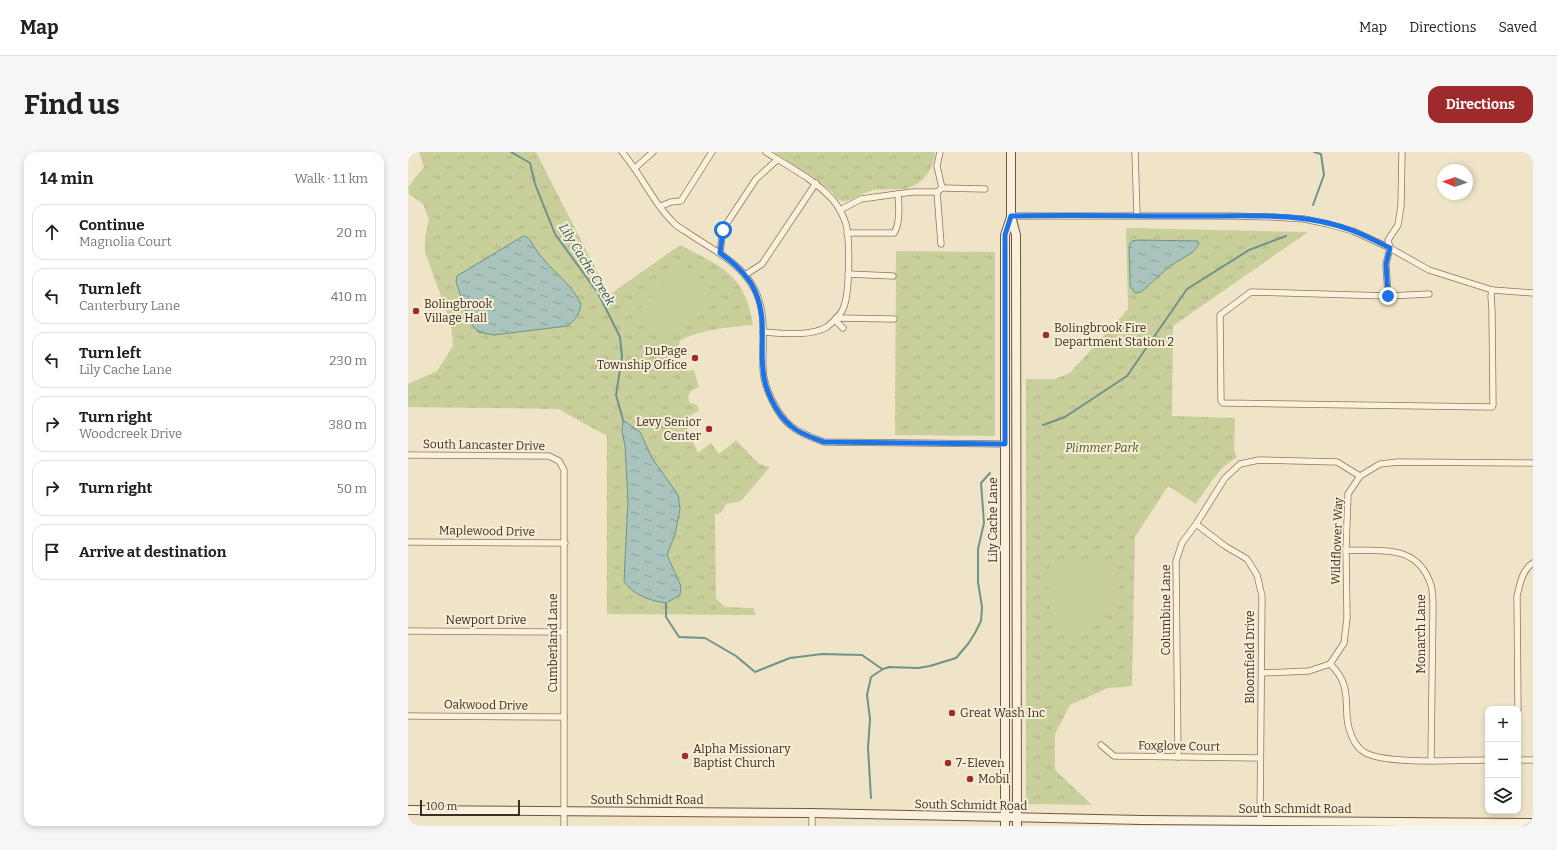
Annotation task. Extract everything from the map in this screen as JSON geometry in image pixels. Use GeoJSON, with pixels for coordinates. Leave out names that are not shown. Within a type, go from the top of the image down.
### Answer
{"type":"FeatureCollection","features":[{"type":"Feature","properties":{"kind":"street"},"geometry":{"type":"LineString","coordinates":[[622,152],[676,225],[734,263],[745,275],[755,291],[761,311],[763,332],[762,370],[768,394],[774,405],[791,426],[810,438],[824,442],[1016,444]]}},
{"type":"Feature","properties":{"kind":"street"},"geometry":{"type":"LineString","coordinates":[[635,168],[652,152]]}},
{"type":"Feature","properties":{"kind":"street"},"geometry":{"type":"LineString","coordinates":[[661,206],[671,202],[681,201],[712,152]]}},
{"type":"Feature","properties":{"kind":"street"},"geometry":{"type":"LineString","coordinates":[[763,332],[807,333],[825,328],[836,319],[843,309],[847,297],[848,274],[848,233],[840,210],[816,183],[766,152]]}},
{"type":"Feature","properties":{"kind":"street"},"geometry":{"type":"LineString","coordinates":[[940,152],[936,166],[939,190],[941,244]]}},
{"type":"Feature","properties":{"kind":"street","name":"Lily Cache Lane"},"geometry":{"type":"LineString","coordinates":[[1011,152],[1011,216],[1016,235],[1017,822]]}},
{"type":"Feature","properties":{"kind":"street"},"geometry":{"type":"LineString","coordinates":[[1136,152],[1137,215]]}},
{"type":"Feature","properties":{"kind":"street"},"geometry":{"type":"LineString","coordinates":[[1388,296],[1386,264],[1390,248],[1388,240],[1398,225],[1401,206],[1402,152]]}},
{"type":"Feature","properties":{"kind":"street"},"geometry":{"type":"LineString","coordinates":[[720,253],[723,230],[756,179],[777,160]]}},
{"type":"Feature","properties":{"kind":"street"},"geometry":{"type":"LineString","coordinates":[[745,275],[762,264],[816,183]]}},
{"type":"Feature","properties":{"kind":"street"},"geometry":{"type":"LineString","coordinates":[[840,210],[861,199],[912,192],[985,189]]}},
{"type":"Feature","properties":{"kind":"street"},"geometry":{"type":"LineString","coordinates":[[848,233],[894,233],[897,226],[899,208],[898,194]]}},
{"type":"Feature","properties":{"kind":"street"},"geometry":{"type":"LineString","coordinates":[[1011,216],[1137,215],[1273,217],[1304,220],[1328,224],[1353,231],[1390,248],[1429,270],[1492,290],[1533,293]]}},
{"type":"Feature","properties":{"kind":"street","name":"Lily Cache Lane"},"geometry":{"type":"LineString","coordinates":[[1005,822],[1005,235],[1011,216]]}},
{"type":"Feature","properties":{"kind":"street"},"geometry":{"type":"LineString","coordinates":[[848,274],[893,276]]}},
{"type":"Feature","properties":{"kind":"street"},"geometry":{"type":"LineString","coordinates":[[1429,294],[1388,296],[1251,292],[1220,315],[1222,403],[1492,407],[1492,290]]}},
{"type":"Feature","properties":{"kind":"street"},"geometry":{"type":"LineString","coordinates":[[836,319],[894,319]]}},
{"type":"Feature","properties":{"kind":"street"},"geometry":{"type":"LineString","coordinates":[[836,319],[843,328]]}},
{"type":"Feature","properties":{"kind":"street","name":"South Lancaster Drive"},"geometry":{"type":"LineString","coordinates":[[408,454],[549,456],[559,462]]}},
{"type":"Feature","properties":{"kind":"street","name":"Columbine Lane"},"geometry":{"type":"LineString","coordinates":[[1178,757],[1176,561],[1182,543],[1225,478],[1240,464],[1259,460],[1336,462],[1360,476]]}},
{"type":"Feature","properties":{"kind":"street","name":"Cumberland Lane"},"geometry":{"type":"LineString","coordinates":[[559,462],[564,470],[564,826]]}},
{"type":"Feature","properties":{"kind":"street","name":"Wildflower Way"},"geometry":{"type":"LineString","coordinates":[[1330,664],[1344,643],[1347,618],[1346,550],[1348,494],[1360,476],[1380,464],[1398,462],[1533,463]]}},
{"type":"Feature","properties":{"kind":"street","name":"Bloomfield Drive"},"geometry":{"type":"LineString","coordinates":[[1196,524],[1225,546],[1247,559],[1257,575],[1262,596],[1260,821]]}},
{"type":"Feature","properties":{"kind":"street","name":"Maplewood Drive"},"geometry":{"type":"LineString","coordinates":[[408,542],[565,543]]}},
{"type":"Feature","properties":{"kind":"street","name":"Monarch Lane"},"geometry":{"type":"LineString","coordinates":[[1346,550],[1399,552],[1414,559],[1424,568],[1431,587],[1433,607],[1431,760]]}},
{"type":"Feature","properties":{"kind":"street"},"geometry":{"type":"LineString","coordinates":[[1518,706],[1517,596],[1521,578],[1533,563]]}},
{"type":"Feature","properties":{"kind":"street","name":"Newport Drive"},"geometry":{"type":"LineString","coordinates":[[408,630],[564,632]]}},
{"type":"Feature","properties":{"kind":"street"},"geometry":{"type":"LineString","coordinates":[[1262,673],[1309,671],[1330,664],[1337,671],[1344,682],[1347,695],[1347,719],[1350,732],[1354,743],[1364,752],[1387,760],[1485,760]]}},
{"type":"Feature","properties":{"kind":"street","name":"Oakwood Drive"},"geometry":{"type":"LineString","coordinates":[[408,716],[564,717]]}},
{"type":"Feature","properties":{"kind":"street","name":"Foxglove Court"},"geometry":{"type":"LineString","coordinates":[[1101,745],[1114,756],[1260,758]]}},
{"type":"Feature","properties":{"kind":"street"},"geometry":{"type":"LineString","coordinates":[[1521,760],[1533,760]]}},
{"type":"Feature","properties":{"kind":"street","name":"South Schmidt Road"},"geometry":{"type":"LineString","coordinates":[[408,810],[812,813],[1005,822],[1260,821],[1460,824],[1533,823]]}},
{"type":"Feature","properties":{"kind":"street"},"geometry":{"type":"LineString","coordinates":[[812,813],[812,826]]}},
{"type":"Feature","properties":{"kind":"green space"},"geometry":{"type":"Polygon","coordinates":[[[419,152],[536,152],[609,295],[680,245],[719,267],[729,274],[737,283],[744,294],[753,325],[707,331],[689,336],[680,340],[676,359],[685,371],[694,370],[699,387],[691,391],[688,397],[690,403],[697,405],[699,410],[684,420],[698,453],[711,443],[719,454],[736,440],[759,464],[770,467],[741,501],[726,504],[721,513],[715,514],[716,599],[725,607],[753,608],[756,615],[607,614],[607,436],[558,409],[408,407],[408,384],[437,371],[453,346],[451,324],[425,252],[425,237],[429,220],[423,204],[409,194],[408,187],[424,167],[419,152]]]}},
{"type":"Feature","properties":{"kind":"green space"},"geometry":{"type":"Polygon","coordinates":[[[774,152],[935,152],[929,172],[920,182],[908,188],[874,190],[851,199],[841,201],[838,200],[832,192],[774,152]]]}},
{"type":"Feature","properties":{"kind":"green space","name":"Plimmer Park"},"geometry":{"type":"Polygon","coordinates":[[[1126,228],[1308,232],[1173,326],[1172,416],[1235,418],[1234,450],[1237,457],[1230,461],[1219,472],[1196,504],[1168,486],[1135,537],[1132,686],[1108,688],[1070,705],[1055,734],[1055,770],[1092,805],[1026,804],[1026,379],[1055,379],[1070,373],[1128,309],[1126,228]]]}},
{"type":"Feature","properties":{"kind":"green space"},"geometry":{"type":"Polygon","coordinates":[[[896,251],[995,252],[995,436],[895,435],[896,251]]]}},
{"type":"Feature","properties":{"kind":"green space"},"geometry":{"type":"Polygon","coordinates":[[[686,265],[712,292],[663,338],[638,310],[686,265]]]}},
{"type":"Feature","properties":{"kind":"green space"},"geometry":{"type":"Polygon","coordinates":[[[1130,440],[1130,456],[1096,457],[1095,441],[1130,440]]]}},
{"type":"Feature","properties":{"kind":"green space"},"geometry":{"type":"Polygon","coordinates":[[[1115,564],[1119,578],[1117,596],[1109,611],[1103,618],[1088,627],[1076,630],[1052,625],[1047,570],[1051,565],[1115,564]]]}},
{"type":"Feature","properties":{"kind":"water"},"geometry":{"type":"Polygon","coordinates":[[[523,236],[530,240],[540,256],[577,296],[581,304],[578,314],[567,326],[494,335],[478,332],[469,321],[456,282],[457,276],[523,236]]]}},
{"type":"Feature","properties":{"kind":"water"},"geometry":{"type":"Polygon","coordinates":[[[1132,241],[1198,241],[1199,244],[1193,252],[1170,266],[1141,292],[1135,293],[1130,286],[1129,246],[1132,241]]]}},
{"type":"Feature","properties":{"kind":"water"},"geometry":{"type":"Polygon","coordinates":[[[623,420],[640,432],[652,458],[678,495],[680,509],[675,534],[667,555],[681,586],[680,595],[666,603],[654,601],[637,594],[627,586],[624,581],[628,500],[625,446],[622,431],[623,420]]]}},
{"type":"Feature","properties":{"kind":"waterway","name":"Lily Cache Creek"},"geometry":{"type":"LineString","coordinates":[[511,152],[530,163],[535,184],[555,234],[598,293],[620,337],[622,357],[616,395],[623,420]]}},
{"type":"Feature","properties":{"kind":"waterway"},"geometry":{"type":"LineString","coordinates":[[1313,205],[1324,175],[1321,154],[1314,152]]}},
{"type":"Feature","properties":{"kind":"waterway"},"geometry":{"type":"LineString","coordinates":[[1043,425],[1065,417],[1127,376],[1187,289],[1249,250],[1286,236]]}},
{"type":"Feature","properties":{"kind":"waterway"},"geometry":{"type":"LineString","coordinates":[[871,798],[868,748],[870,719],[867,695],[871,677],[889,667],[918,668],[956,658],[968,644],[981,621],[982,607],[978,582],[978,549],[984,523],[981,483],[990,473]]}},
{"type":"Feature","properties":{"kind":"waterway"},"geometry":{"type":"LineString","coordinates":[[666,603],[666,617],[679,637],[705,638],[736,656],[755,672],[790,658],[822,654],[862,655],[882,669]]}},
{"type":"Feature","properties":{"kind":"place","name":"Bolingbrook Village Hall"},"geometry":{"type":"Point","coordinates":[416,311]}},
{"type":"Feature","properties":{"kind":"place","name":"Bolingbrook Fire Department Station 2"},"geometry":{"type":"Point","coordinates":[1046,335]}},
{"type":"Feature","properties":{"kind":"place","name":"DuPage Township Office"},"geometry":{"type":"Point","coordinates":[695,358]}},
{"type":"Feature","properties":{"kind":"place","name":"Levy Senior Center"},"geometry":{"type":"Point","coordinates":[709,429]}},
{"type":"Feature","properties":{"kind":"place","name":"Great Wash Inc"},"geometry":{"type":"Point","coordinates":[952,713]}},
{"type":"Feature","properties":{"kind":"place","name":"Alpha Missionary Baptist Church"},"geometry":{"type":"Point","coordinates":[685,756]}},
{"type":"Feature","properties":{"kind":"place","name":"7-Eleven"},"geometry":{"type":"Point","coordinates":[948,763]}},
{"type":"Feature","properties":{"kind":"place","name":"Mobil"},"geometry":{"type":"Point","coordinates":[970,779]}},
{"type":"Feature","properties":{"kind":"route"},"geometry":{"type":"LineString","coordinates":[[723,230],[720,253],[734,263],[745,275],[755,291],[761,311],[763,332],[762,370],[768,394],[774,405],[791,426],[810,438],[824,442],[889,444],[1005,444],[1005,235],[1011,216],[1137,215],[1273,217],[1328,224],[1353,231],[1390,248],[1386,264],[1388,296]]}}]}
